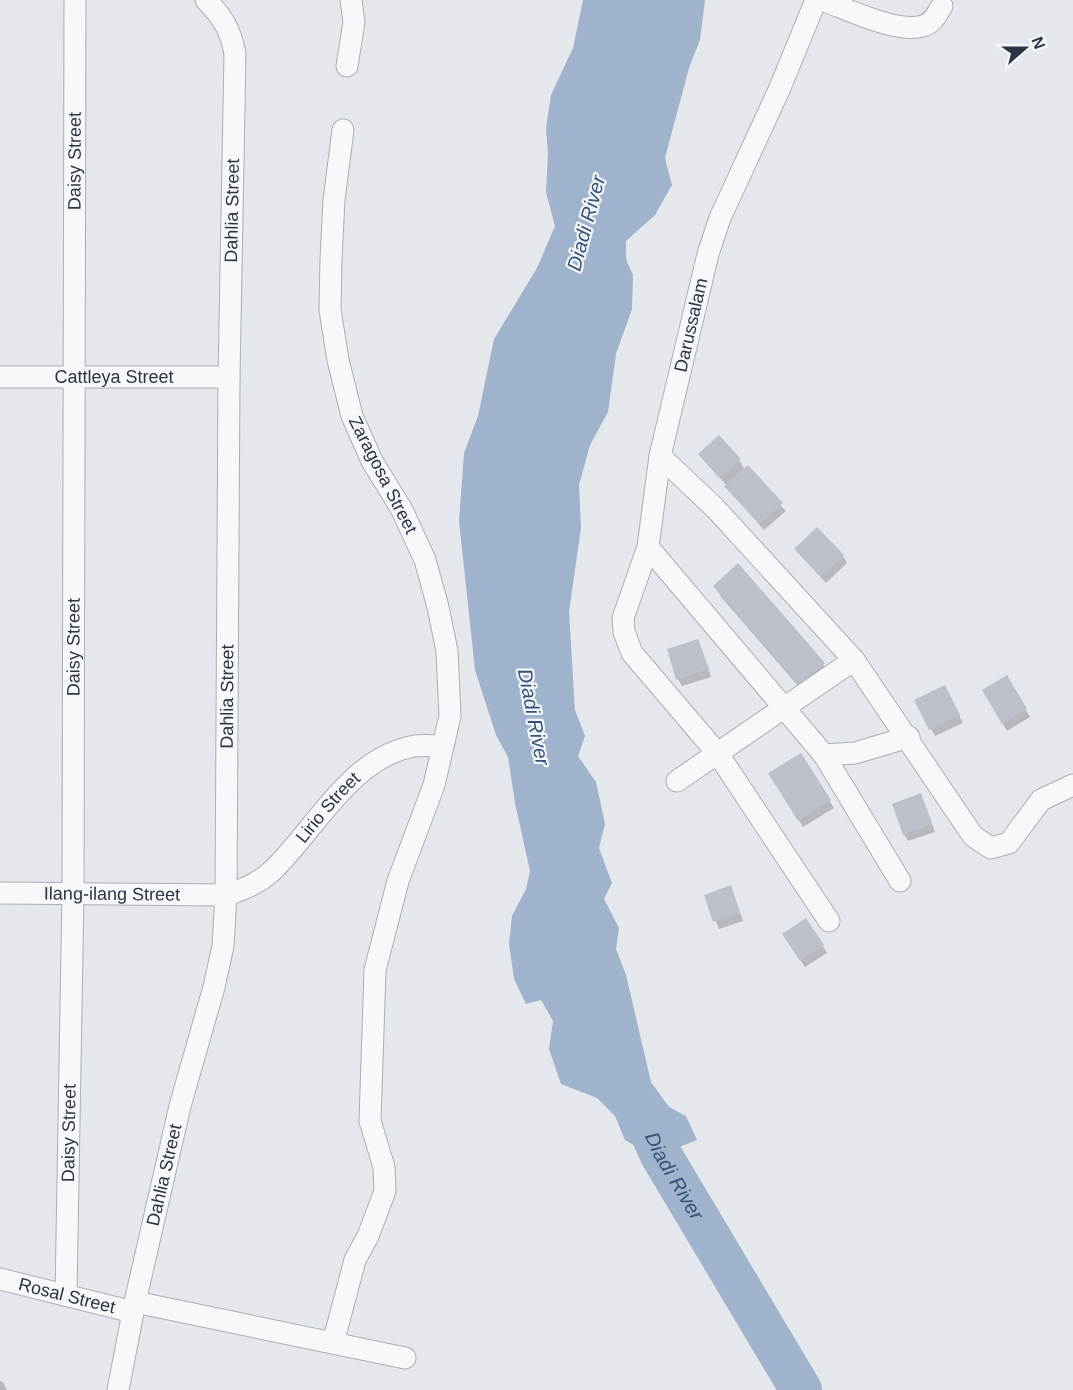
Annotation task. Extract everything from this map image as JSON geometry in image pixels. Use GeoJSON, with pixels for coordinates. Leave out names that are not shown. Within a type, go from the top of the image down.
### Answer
{"type":"FeatureCollection","features":[{"type":"Feature","properties":{"kind":"street","name":"Daisy Street"},"geometry":{"type":"LineString","coordinates":[[66,1295],[73,893],[75,0]]}},
{"type":"Feature","properties":{"kind":"street","name":"Dahlia Street"},"geometry":{"type":"LineString","coordinates":[[118,1390],[134,1307],[190,1066],[214,987],[222,946],[226,895],[229,377],[235,54],[231,32],[220,14],[206,0]]}},
{"type":"Feature","properties":{"kind":"street"},"geometry":{"type":"LineString","coordinates":[[347,66],[354,22],[354,6],[351,0]]}},
{"type":"Feature","properties":{"kind":"street","name":"Darussalam"},"geometry":{"type":"LineString","coordinates":[[816,0],[779,90],[720,218],[697,297],[660,456],[648,547],[623,618],[627,644],[638,662],[718,754],[829,921]]}},
{"type":"Feature","properties":{"kind":"street"},"geometry":{"type":"LineString","coordinates":[[822,0],[882,22],[906,27],[922,27],[928,24],[942,6]]}},
{"type":"Feature","properties":{"kind":"street","name":"Zaragosa Street"},"geometry":{"type":"LineString","coordinates":[[333,1343],[355,1260],[368,1236],[385,1191],[384,1167],[370,1121],[375,970],[398,881],[434,785],[450,716],[447,651],[438,607],[416,540],[402,510],[372,462],[352,416],[331,320],[333,212],[343,130]]}},
{"type":"Feature","properties":{"kind":"street","name":"Cattleya Street"},"geometry":{"type":"LineString","coordinates":[[0,377],[74,375],[229,377]]}},
{"type":"Feature","properties":{"kind":"street"},"geometry":{"type":"LineString","coordinates":[[660,456],[715,508],[854,660],[909,737],[974,836],[991,848],[1009,843],[1041,800],[1073,785]]}},
{"type":"Feature","properties":{"kind":"street"},"geometry":{"type":"LineString","coordinates":[[648,547],[824,755],[900,881]]}},
{"type":"Feature","properties":{"kind":"street"},"geometry":{"type":"LineString","coordinates":[[677,781],[854,660]]}},
{"type":"Feature","properties":{"kind":"street"},"geometry":{"type":"LineString","coordinates":[[824,755],[855,753],[909,737]]}},
{"type":"Feature","properties":{"kind":"street","name":"Lirio Street"},"geometry":{"type":"LineString","coordinates":[[226,895],[245,889],[273,870],[350,784],[368,769],[390,754],[416,746],[443,746]]}},
{"type":"Feature","properties":{"kind":"street","name":"Ilang-ilang Street"},"geometry":{"type":"LineString","coordinates":[[0,893],[226,895]]}},
{"type":"Feature","properties":{"kind":"street","name":"Rosal Street"},"geometry":{"type":"LineString","coordinates":[[0,1279],[66,1295],[405,1358]]}},
{"type":"Feature","properties":{"kind":"water"},"geometry":{"type":"Polygon","coordinates":[[[583,0],[705,0],[700,40],[689,68],[665,158],[672,185],[655,215],[626,241],[626,259],[633,275],[632,309],[616,354],[608,412],[590,445],[579,485],[581,528],[569,612],[575,710],[585,736],[578,756],[596,782],[605,824],[599,848],[612,883],[604,899],[619,928],[616,949],[626,975],[651,1082],[669,1107],[686,1116],[697,1140],[654,1157],[625,1140],[615,1116],[597,1098],[561,1084],[549,1049],[553,1021],[541,1000],[526,1004],[514,979],[509,944],[512,916],[526,889],[530,871],[515,803],[508,757],[496,735],[475,670],[459,521],[464,453],[478,416],[494,339],[537,268],[555,226],[546,192],[548,153],[546,128],[551,95],[573,48],[583,0]]]}},
{"type":"Feature","properties":{"kind":"building"},"geometry":{"type":"Polygon","coordinates":[[[719,435],[741,459],[719,478],[698,454],[719,435]]]}},
{"type":"Feature","properties":{"kind":"building"},"geometry":{"type":"Polygon","coordinates":[[[748,465],[783,503],[759,524],[724,486],[748,465]]]}},
{"type":"Feature","properties":{"kind":"building"},"geometry":{"type":"Polygon","coordinates":[[[817,527],[844,555],[821,577],[794,549],[817,527]]]}},
{"type":"Feature","properties":{"kind":"building"},"geometry":{"type":"Polygon","coordinates":[[[738,563],[825,663],[799,685],[713,586],[738,563]]]}},
{"type":"Feature","properties":{"kind":"building"},"geometry":{"type":"Polygon","coordinates":[[[698,639],[709,669],[676,680],[667,649],[698,639]]]}},
{"type":"Feature","properties":{"kind":"building"},"geometry":{"type":"Polygon","coordinates":[[[1007,675],[1027,709],[1002,724],[982,690],[1007,675]]]}},
{"type":"Feature","properties":{"kind":"building"},"geometry":{"type":"Polygon","coordinates":[[[945,685],[960,715],[929,730],[914,700],[945,685]]]}},
{"type":"Feature","properties":{"kind":"building"},"geometry":{"type":"Polygon","coordinates":[[[801,753],[831,800],[798,821],[768,773],[801,753]]]}},
{"type":"Feature","properties":{"kind":"building"},"geometry":{"type":"Polygon","coordinates":[[[921,793],[932,824],[903,835],[892,804],[921,793]]]}},
{"type":"Feature","properties":{"kind":"building"},"geometry":{"type":"Polygon","coordinates":[[[731,885],[740,913],[713,922],[704,895],[731,885]]]}},
{"type":"Feature","properties":{"kind":"building"},"geometry":{"type":"Polygon","coordinates":[[[806,918],[824,945],[800,961],[782,934],[806,918]]]}},
{"type":"Feature","properties":{"kind":"waterway","name":"Diadi River"},"geometry":{"type":"LineString","coordinates":[[637,1103],[661,1155],[801,1390]]}}]}
